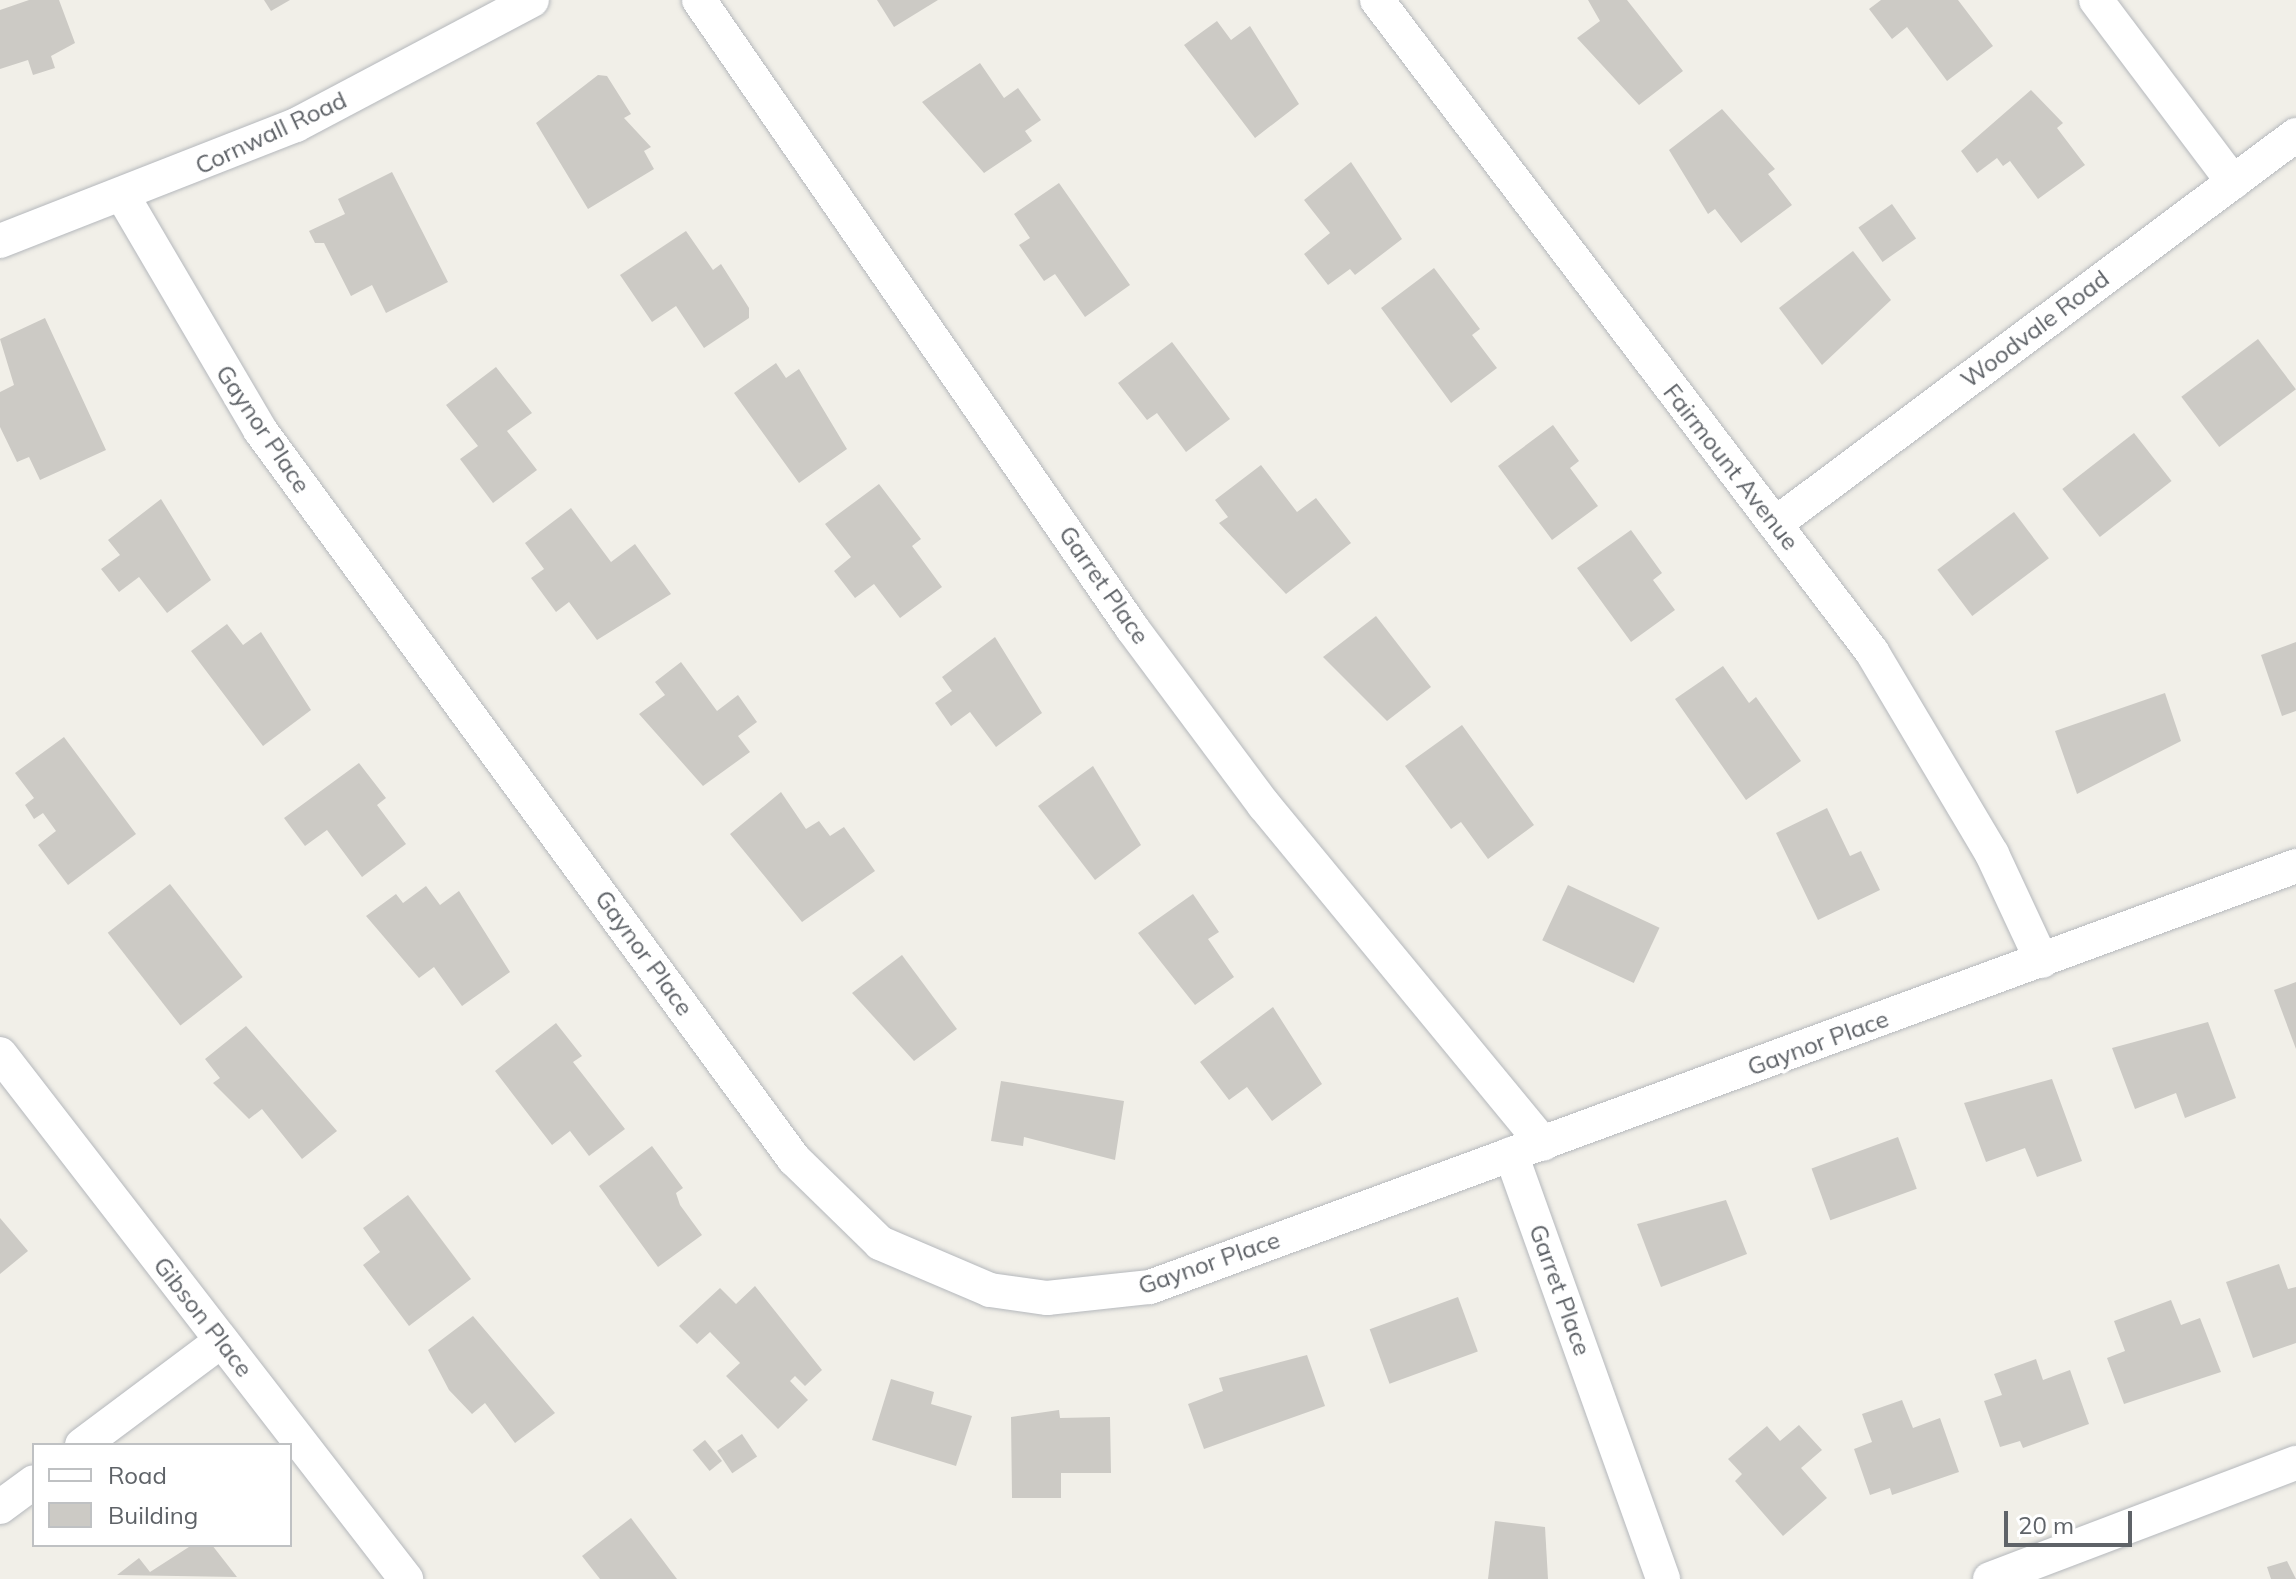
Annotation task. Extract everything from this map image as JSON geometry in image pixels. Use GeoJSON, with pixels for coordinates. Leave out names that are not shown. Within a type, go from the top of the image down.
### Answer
{"type":"FeatureCollection","features":[{"type":"Feature","properties":{"kind":"street","name":"Garret Place"},"geometry":{"type":"LineString","coordinates":[[699,0],[1132,628],[1314,867],[1543,1144]]}},
{"type":"Feature","properties":{"kind":"street","name":"Fairmount Avenue"},"geometry":{"type":"LineString","coordinates":[[1377,0],[1775,524],[1936,751],[2042,961]]}},
{"type":"Feature","properties":{"kind":"street"},"geometry":{"type":"LineString","coordinates":[[2096,0],[2233,182]]}},
{"type":"Feature","properties":{"kind":"street","name":"Cornwall Road"},"geometry":{"type":"LineString","coordinates":[[0,241],[124,198],[296,125],[530,1]]}},
{"type":"Feature","properties":{"kind":"street","name":"Woodvale Road"},"geometry":{"type":"LineString","coordinates":[[1775,524],[2296,135]]}},
{"type":"Feature","properties":{"kind":"street","name":"Gaynor Place"},"geometry":{"type":"LineString","coordinates":[[124,198],[269,443],[794,1159],[880,1243],[990,1290],[1098,1297],[1150,1287],[2296,866]]}},
{"type":"Feature","properties":{"kind":"street","name":"Gibson Place"},"geometry":{"type":"LineString","coordinates":[[0,1054],[406,1579]]}},
{"type":"Feature","properties":{"kind":"street","name":"Garret Place"},"geometry":{"type":"LineString","coordinates":[[1511,1154],[1663,1579]]}},
{"type":"Feature","properties":{"kind":"street"},"geometry":{"type":"LineString","coordinates":[[85,1443],[221,1341]]}},
{"type":"Feature","properties":{"kind":"street"},"geometry":{"type":"LineString","coordinates":[[1990,1579],[2296,1463]]}},
{"type":"Feature","properties":{"kind":"street"},"geometry":{"type":"LineString","coordinates":[[0,1507],[32,1483]]}},
{"type":"Feature","properties":{"kind":"building"},"geometry":{"type":"Polygon","coordinates":[[[29,0],[59,0],[75,43],[51,56],[55,68],[33,75],[28,60],[0,69],[0,10],[29,0]]]}},
{"type":"Feature","properties":{"kind":"building"},"geometry":{"type":"Polygon","coordinates":[[[264,0],[290,0],[271,11],[264,0]]]}},
{"type":"Feature","properties":{"kind":"building"},"geometry":{"type":"Polygon","coordinates":[[[877,0],[938,0],[894,27],[877,0]]]}},
{"type":"Feature","properties":{"kind":"building"},"geometry":{"type":"Polygon","coordinates":[[[1588,0],[1627,0],[1683,71],[1639,105],[1577,38],[1600,21],[1588,0]]]}},
{"type":"Feature","properties":{"kind":"building"},"geometry":{"type":"Polygon","coordinates":[[[1881,0],[1958,0],[1993,46],[1947,81],[1907,27],[1892,39],[1869,9],[1881,0]]]}},
{"type":"Feature","properties":{"kind":"building"},"geometry":{"type":"Polygon","coordinates":[[[1217,21],[1231,40],[1250,26],[1299,104],[1255,138],[1184,45],[1217,21]]]}},
{"type":"Feature","properties":{"kind":"building"},"geometry":{"type":"Polygon","coordinates":[[[980,63],[1004,98],[1018,88],[1041,120],[1025,131],[1032,141],[984,173],[922,102],[980,63]]]}},
{"type":"Feature","properties":{"kind":"building"},"geometry":{"type":"Polygon","coordinates":[[[598,75],[607,76],[631,114],[624,118],[651,147],[644,151],[654,169],[588,209],[536,123],[598,75]]]}},
{"type":"Feature","properties":{"kind":"building"},"geometry":{"type":"Polygon","coordinates":[[[2031,90],[2063,123],[2057,128],[2085,165],[2038,199],[2010,161],[2003,166],[1997,158],[1977,173],[1961,151],[2031,90]]]}},
{"type":"Feature","properties":{"kind":"building"},"geometry":{"type":"Polygon","coordinates":[[[1722,109],[1775,169],[1768,174],[1792,205],[1741,243],[1715,209],[1708,214],[1669,150],[1722,109]]]}},
{"type":"Feature","properties":{"kind":"building"},"geometry":{"type":"Polygon","coordinates":[[[1351,162],[1402,239],[1355,275],[1350,269],[1328,285],[1304,254],[1330,233],[1304,200],[1351,162]]]}},
{"type":"Feature","properties":{"kind":"building"},"geometry":{"type":"Polygon","coordinates":[[[392,172],[448,282],[386,313],[372,285],[351,296],[324,243],[315,243],[309,231],[345,214],[338,199],[392,172]]]}},
{"type":"Feature","properties":{"kind":"building"},"geometry":{"type":"Polygon","coordinates":[[[1059,183],[1130,285],[1085,317],[1055,274],[1044,281],[1019,245],[1030,238],[1014,214],[1059,183]]]}},
{"type":"Feature","properties":{"kind":"building"},"geometry":{"type":"Polygon","coordinates":[[[1892,204],[1916,238],[1883,262],[1858,228],[1892,204]]]}},
{"type":"Feature","properties":{"kind":"building"},"geometry":{"type":"Polygon","coordinates":[[[686,231],[713,270],[721,264],[749,308],[749,318],[704,348],[676,306],[652,322],[620,275],[686,231]]]}},
{"type":"Feature","properties":{"kind":"building"},"geometry":{"type":"Polygon","coordinates":[[[1853,251],[1891,300],[1822,365],[1779,308],[1853,251]]]}},
{"type":"Feature","properties":{"kind":"building"},"geometry":{"type":"Polygon","coordinates":[[[1434,268],[1480,329],[1472,335],[1497,368],[1451,403],[1381,308],[1434,268]]]}},
{"type":"Feature","properties":{"kind":"building"},"geometry":{"type":"Polygon","coordinates":[[[45,318],[106,450],[40,480],[29,457],[17,462],[0,427],[0,392],[14,385],[0,339],[45,318]]]}},
{"type":"Feature","properties":{"kind":"building"},"geometry":{"type":"Polygon","coordinates":[[[2258,339],[2296,389],[2219,447],[2181,397],[2258,339]]]}},
{"type":"Feature","properties":{"kind":"building"},"geometry":{"type":"Polygon","coordinates":[[[1172,342],[1230,419],[1186,452],[1157,413],[1147,420],[1118,383],[1172,342]]]}},
{"type":"Feature","properties":{"kind":"building"},"geometry":{"type":"Polygon","coordinates":[[[776,363],[786,378],[799,369],[847,449],[799,483],[734,393],[776,363]]]}},
{"type":"Feature","properties":{"kind":"building"},"geometry":{"type":"Polygon","coordinates":[[[496,367],[532,413],[507,431],[537,470],[493,503],[460,459],[478,446],[446,405],[496,367]]]}},
{"type":"Feature","properties":{"kind":"building"},"geometry":{"type":"Polygon","coordinates":[[[1553,425],[1579,461],[1570,468],[1598,506],[1552,540],[1498,466],[1553,425]]]}},
{"type":"Feature","properties":{"kind":"building"},"geometry":{"type":"Polygon","coordinates":[[[2134,433],[2172,481],[2100,537],[2062,489],[2134,433]]]}},
{"type":"Feature","properties":{"kind":"building"},"geometry":{"type":"Polygon","coordinates":[[[1261,465],[1297,512],[1316,498],[1351,543],[1286,594],[1219,523],[1228,517],[1215,500],[1261,465]]]}},
{"type":"Feature","properties":{"kind":"building"},"geometry":{"type":"Polygon","coordinates":[[[879,484],[921,539],[912,546],[942,587],[900,618],[874,584],[855,598],[834,571],[851,557],[825,524],[879,484]]]}},
{"type":"Feature","properties":{"kind":"building"},"geometry":{"type":"Polygon","coordinates":[[[161,499],[211,580],[167,613],[139,577],[119,592],[101,569],[120,555],[108,540],[161,499]]]}},
{"type":"Feature","properties":{"kind":"building"},"geometry":{"type":"Polygon","coordinates":[[[571,508],[611,562],[635,544],[671,594],[597,640],[569,602],[556,612],[531,578],[544,569],[525,543],[571,508]]]}},
{"type":"Feature","properties":{"kind":"building"},"geometry":{"type":"Polygon","coordinates":[[[2014,512],[2049,558],[1972,616],[1937,570],[2014,512]]]}},
{"type":"Feature","properties":{"kind":"building"},"geometry":{"type":"Polygon","coordinates":[[[1631,530],[1662,573],[1653,580],[1675,610],[1631,642],[1577,568],[1631,530]]]}},
{"type":"Feature","properties":{"kind":"building"},"geometry":{"type":"Polygon","coordinates":[[[1376,616],[1431,687],[1387,721],[1323,657],[1376,616]]]}},
{"type":"Feature","properties":{"kind":"building"},"geometry":{"type":"Polygon","coordinates":[[[227,624],[243,645],[261,632],[311,710],[263,746],[191,651],[227,624]]]}},
{"type":"Feature","properties":{"kind":"building"},"geometry":{"type":"Polygon","coordinates":[[[995,637],[1042,713],[996,747],[970,712],[951,726],[935,703],[952,691],[942,677],[995,637]]]}},
{"type":"Feature","properties":{"kind":"building"},"geometry":{"type":"Polygon","coordinates":[[[2296,642],[2296,711],[2282,716],[2261,655],[2296,642]]]}},
{"type":"Feature","properties":{"kind":"building"},"geometry":{"type":"Polygon","coordinates":[[[681,662],[717,711],[738,695],[757,722],[738,736],[750,752],[703,786],[639,714],[665,695],[655,682],[681,662]]]}},
{"type":"Feature","properties":{"kind":"building"},"geometry":{"type":"Polygon","coordinates":[[[1723,666],[1749,703],[1756,697],[1801,761],[1746,800],[1675,699],[1723,666]]]}},
{"type":"Feature","properties":{"kind":"building"},"geometry":{"type":"Polygon","coordinates":[[[2165,693],[2181,741],[2077,794],[2055,731],[2165,693]]]}},
{"type":"Feature","properties":{"kind":"building"},"geometry":{"type":"Polygon","coordinates":[[[1462,725],[1534,825],[1488,859],[1461,822],[1451,829],[1405,766],[1462,725]]]}},
{"type":"Feature","properties":{"kind":"building"},"geometry":{"type":"Polygon","coordinates":[[[64,737],[136,834],[68,885],[38,845],[56,831],[43,813],[34,819],[25,805],[34,798],[15,773],[64,737]]]}},
{"type":"Feature","properties":{"kind":"building"},"geometry":{"type":"Polygon","coordinates":[[[359,763],[386,798],[377,805],[406,844],[362,877],[327,830],[305,846],[284,818],[359,763]]]}},
{"type":"Feature","properties":{"kind":"building"},"geometry":{"type":"Polygon","coordinates":[[[1093,766],[1141,845],[1095,880],[1038,806],[1093,766]]]}},
{"type":"Feature","properties":{"kind":"building"},"geometry":{"type":"Polygon","coordinates":[[[781,792],[806,829],[819,821],[830,836],[844,827],[875,871],[802,922],[730,834],[781,792]]]}},
{"type":"Feature","properties":{"kind":"building"},"geometry":{"type":"Polygon","coordinates":[[[1827,808],[1850,856],[1861,851],[1880,890],[1818,920],[1776,833],[1827,808]]]}},
{"type":"Feature","properties":{"kind":"building"},"geometry":{"type":"Polygon","coordinates":[[[170,884],[243,977],[180,1026],[108,933],[170,884]]]}},
{"type":"Feature","properties":{"kind":"building"},"geometry":{"type":"Polygon","coordinates":[[[1568,885],[1660,928],[1634,983],[1542,940],[1568,885]]]}},
{"type":"Feature","properties":{"kind":"building"},"geometry":{"type":"Polygon","coordinates":[[[426,886],[440,905],[459,891],[510,972],[462,1006],[434,967],[419,978],[366,916],[396,894],[403,903],[426,886]]]}},
{"type":"Feature","properties":{"kind":"building"},"geometry":{"type":"Polygon","coordinates":[[[1193,894],[1219,932],[1208,939],[1234,977],[1195,1005],[1138,933],[1193,894]]]}},
{"type":"Feature","properties":{"kind":"building"},"geometry":{"type":"Polygon","coordinates":[[[902,955],[957,1029],[914,1061],[852,993],[902,955]]]}},
{"type":"Feature","properties":{"kind":"building"},"geometry":{"type":"Polygon","coordinates":[[[2296,982],[2296,1049],[2274,990],[2296,982]]]}},
{"type":"Feature","properties":{"kind":"building"},"geometry":{"type":"Polygon","coordinates":[[[1273,1007],[1322,1084],[1272,1121],[1247,1087],[1229,1100],[1200,1062],[1273,1007]]]}},
{"type":"Feature","properties":{"kind":"building"},"geometry":{"type":"Polygon","coordinates":[[[2208,1022],[2236,1098],[2185,1118],[2176,1093],[2135,1109],[2112,1048],[2208,1022]]]}},
{"type":"Feature","properties":{"kind":"building"},"geometry":{"type":"Polygon","coordinates":[[[556,1023],[582,1056],[573,1062],[625,1129],[589,1156],[570,1131],[552,1145],[495,1071],[556,1023]]]}},
{"type":"Feature","properties":{"kind":"building"},"geometry":{"type":"Polygon","coordinates":[[[246,1026],[337,1131],[302,1159],[262,1109],[249,1119],[213,1083],[220,1078],[205,1059],[246,1026]]]}},
{"type":"Feature","properties":{"kind":"building"},"geometry":{"type":"Polygon","coordinates":[[[2052,1079],[2082,1161],[2037,1177],[2025,1148],[1986,1162],[1964,1103],[2052,1079]]]}},
{"type":"Feature","properties":{"kind":"building"},"geometry":{"type":"Polygon","coordinates":[[[1001,1081],[1124,1101],[1115,1160],[1024,1137],[1023,1146],[991,1141],[1001,1081]]]}},
{"type":"Feature","properties":{"kind":"building"},"geometry":{"type":"Polygon","coordinates":[[[1898,1137],[1917,1189],[1830,1220],[1812,1168],[1898,1137]]]}},
{"type":"Feature","properties":{"kind":"building"},"geometry":{"type":"Polygon","coordinates":[[[652,1146],[683,1188],[676,1193],[680,1205],[702,1235],[658,1267],[599,1186],[652,1146]]]}},
{"type":"Feature","properties":{"kind":"building"},"geometry":{"type":"Polygon","coordinates":[[[408,1195],[471,1279],[409,1326],[363,1265],[380,1252],[363,1228],[408,1195]]]}},
{"type":"Feature","properties":{"kind":"building"},"geometry":{"type":"Polygon","coordinates":[[[1726,1200],[1747,1254],[1661,1287],[1637,1224],[1726,1200]]]}},
{"type":"Feature","properties":{"kind":"building"},"geometry":{"type":"Polygon","coordinates":[[[0,1218],[28,1251],[0,1274],[0,1218]]]}},
{"type":"Feature","properties":{"kind":"building"},"geometry":{"type":"Polygon","coordinates":[[[2279,1264],[2288,1289],[2296,1287],[2296,1343],[2253,1358],[2226,1282],[2279,1264]]]}},
{"type":"Feature","properties":{"kind":"building"},"geometry":{"type":"Polygon","coordinates":[[[755,1286],[822,1370],[805,1386],[795,1376],[790,1381],[808,1400],[778,1429],[726,1376],[740,1363],[710,1332],[697,1344],[679,1326],[720,1288],[736,1304],[755,1286]]]}},
{"type":"Feature","properties":{"kind":"building"},"geometry":{"type":"Polygon","coordinates":[[[1458,1297],[1478,1352],[1390,1384],[1370,1329],[1458,1297]]]}},
{"type":"Feature","properties":{"kind":"building"},"geometry":{"type":"Polygon","coordinates":[[[2171,1300],[2181,1325],[2200,1318],[2221,1372],[2124,1404],[2107,1358],[2125,1351],[2114,1321],[2171,1300]]]}},
{"type":"Feature","properties":{"kind":"building"},"geometry":{"type":"Polygon","coordinates":[[[473,1316],[555,1413],[515,1443],[485,1403],[472,1414],[449,1390],[428,1350],[473,1316]]]}},
{"type":"Feature","properties":{"kind":"building"},"geometry":{"type":"Polygon","coordinates":[[[1307,1355],[1325,1406],[1204,1449],[1188,1404],[1223,1391],[1219,1378],[1307,1355]]]}},
{"type":"Feature","properties":{"kind":"building"},"geometry":{"type":"Polygon","coordinates":[[[2036,1359],[2043,1380],[2070,1370],[2089,1424],[2023,1448],[2020,1441],[2000,1447],[1984,1401],[2002,1395],[1994,1374],[2036,1359]]]}},
{"type":"Feature","properties":{"kind":"building"},"geometry":{"type":"Polygon","coordinates":[[[891,1379],[934,1392],[931,1404],[972,1416],[956,1466],[872,1440],[891,1379]]]}},
{"type":"Feature","properties":{"kind":"building"},"geometry":{"type":"Polygon","coordinates":[[[1902,1400],[1913,1428],[1940,1418],[1959,1472],[1892,1495],[1890,1488],[1870,1495],[1854,1449],[1872,1442],[1862,1414],[1902,1400]]]}},
{"type":"Feature","properties":{"kind":"building"},"geometry":{"type":"Polygon","coordinates":[[[1059,1410],[1060,1418],[1110,1417],[1111,1473],[1061,1473],[1061,1498],[1012,1498],[1011,1417],[1059,1410]]]}},
{"type":"Feature","properties":{"kind":"building"},"geometry":{"type":"Polygon","coordinates":[[[1799,1425],[1822,1450],[1801,1468],[1827,1498],[1783,1536],[1735,1481],[1742,1474],[1728,1459],[1767,1426],[1780,1441],[1799,1425]]]}},
{"type":"Feature","properties":{"kind":"building"},"geometry":{"type":"Polygon","coordinates":[[[742,1434],[757,1456],[732,1473],[717,1451],[742,1434]]]}},
{"type":"Feature","properties":{"kind":"building"},"geometry":{"type":"Polygon","coordinates":[[[705,1440],[722,1461],[710,1471],[693,1450],[705,1440]]]}},
{"type":"Feature","properties":{"kind":"building"},"geometry":{"type":"Polygon","coordinates":[[[631,1518],[677,1579],[600,1579],[582,1556],[631,1518]]]}},
{"type":"Feature","properties":{"kind":"building"},"geometry":{"type":"Polygon","coordinates":[[[1495,1521],[1545,1527],[1548,1579],[1488,1579],[1495,1521]]]}},
{"type":"Feature","properties":{"kind":"building"},"geometry":{"type":"Polygon","coordinates":[[[189,1547],[214,1547],[237,1577],[117,1575],[139,1558],[150,1572],[189,1547]]]}},
{"type":"Feature","properties":{"kind":"building"},"geometry":{"type":"Polygon","coordinates":[[[2287,1561],[2296,1579],[2271,1579],[2267,1567],[2287,1561]]]}}]}
